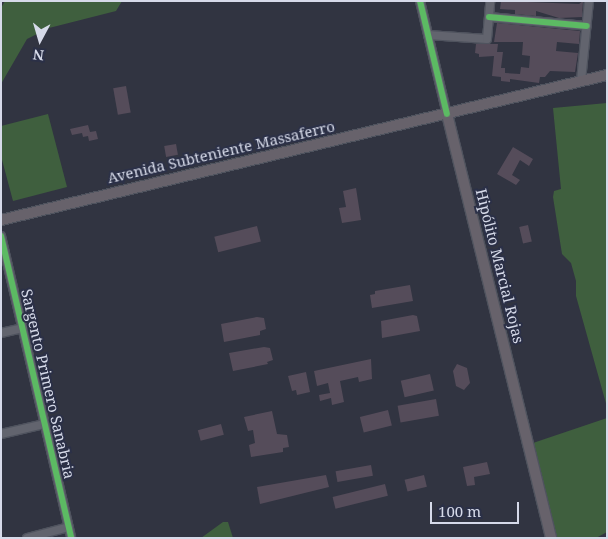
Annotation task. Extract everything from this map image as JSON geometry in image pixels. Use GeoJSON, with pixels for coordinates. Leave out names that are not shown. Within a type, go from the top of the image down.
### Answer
{"type":"FeatureCollection","features":[{"type":"Feature","properties":{"kind":"main road","name":"Avenida Subteniente Massaferro"},"geometry":{"type":"LineString","coordinates":[[1,220],[607,75]]}},
{"type":"Feature","properties":{"kind":"main road","name":"Hipólito Marcial Rojas"},"geometry":{"type":"LineString","coordinates":[[447,114],[551,538]]}},
{"type":"Feature","properties":{"kind":"street","name":"Hipólito Marcial Rojas"},"geometry":{"type":"LineString","coordinates":[[420,1],[447,114]]}},
{"type":"Feature","properties":{"kind":"street"},"geometry":{"type":"LineString","coordinates":[[428,35],[487,39],[490,1]]}},
{"type":"Feature","properties":{"kind":"street"},"geometry":{"type":"LineString","coordinates":[[581,81],[589,1]]}},
{"type":"Feature","properties":{"kind":"street"},"geometry":{"type":"LineString","coordinates":[[490,17],[587,26]]}},
{"type":"Feature","properties":{"kind":"street","name":"Sargento Primero Sanabria"},"geometry":{"type":"LineString","coordinates":[[1,236],[71,538]]}},
{"type":"Feature","properties":{"kind":"street"},"geometry":{"type":"LineString","coordinates":[[1,333],[23,328]]}},
{"type":"Feature","properties":{"kind":"street"},"geometry":{"type":"LineString","coordinates":[[1,434],[44,424]]}},
{"type":"Feature","properties":{"kind":"street"},"geometry":{"type":"LineString","coordinates":[[26,538],[69,527]]}},
{"type":"Feature","properties":{"kind":"green space"},"geometry":{"type":"Polygon","coordinates":[[[5,1],[122,1],[116,11],[49,28],[27,39],[1,84],[1,8],[5,1]]]}},
{"type":"Feature","properties":{"kind":"green space"},"geometry":{"type":"Polygon","coordinates":[[[607,103],[607,407],[576,296],[576,281],[571,263],[562,254],[553,197],[554,191],[561,189],[553,108],[607,103]]]}},
{"type":"Feature","properties":{"kind":"green space"},"geometry":{"type":"Polygon","coordinates":[[[48,114],[67,187],[13,201],[1,156],[1,126],[48,114]]]}},
{"type":"Feature","properties":{"kind":"green space"},"geometry":{"type":"Polygon","coordinates":[[[607,418],[607,532],[596,538],[550,538],[530,444],[607,418]]]}},
{"type":"Feature","properties":{"kind":"green space"},"geometry":{"type":"Polygon","coordinates":[[[223,522],[228,522],[233,538],[201,538],[223,522]]]}},
{"type":"Feature","properties":{"kind":"building"},"geometry":{"type":"Polygon","coordinates":[[[501,1],[579,4],[583,1],[582,17],[559,18],[536,11],[536,16],[515,14],[515,10],[500,9],[501,1]]]}},
{"type":"Feature","properties":{"kind":"building"},"geometry":{"type":"Polygon","coordinates":[[[497,23],[580,31],[579,44],[557,42],[556,51],[578,53],[575,72],[550,71],[545,77],[540,77],[539,83],[510,79],[510,82],[501,81],[501,77],[492,76],[494,56],[479,57],[479,54],[475,53],[476,44],[498,44],[497,52],[503,52],[501,68],[505,68],[505,73],[520,74],[521,67],[529,68],[530,56],[522,55],[523,42],[494,42],[497,23]]]}},
{"type":"Feature","properties":{"kind":"building"},"geometry":{"type":"Polygon","coordinates":[[[126,86],[131,113],[118,115],[113,88],[126,86]]]}},
{"type":"Feature","properties":{"kind":"building"},"geometry":{"type":"Polygon","coordinates":[[[88,125],[90,132],[96,131],[98,139],[89,141],[88,136],[83,137],[82,133],[72,135],[70,129],[88,125]]]}},
{"type":"Feature","properties":{"kind":"building"},"geometry":{"type":"Polygon","coordinates":[[[176,144],[178,155],[166,157],[164,146],[176,144]]]}},
{"type":"Feature","properties":{"kind":"building"},"geometry":{"type":"Polygon","coordinates":[[[513,147],[533,159],[529,166],[520,160],[512,175],[520,180],[516,185],[497,174],[513,147]]]}},
{"type":"Feature","properties":{"kind":"building"},"geometry":{"type":"Polygon","coordinates":[[[356,188],[361,220],[342,223],[339,208],[346,207],[343,191],[356,188]]]}},
{"type":"Feature","properties":{"kind":"building"},"geometry":{"type":"Polygon","coordinates":[[[528,225],[532,242],[523,244],[519,227],[528,225]]]}},
{"type":"Feature","properties":{"kind":"building"},"geometry":{"type":"Polygon","coordinates":[[[257,226],[261,242],[218,252],[214,237],[257,226]]]}},
{"type":"Feature","properties":{"kind":"building"},"geometry":{"type":"Polygon","coordinates":[[[410,285],[413,301],[372,308],[370,295],[375,294],[375,291],[410,285]]]}},
{"type":"Feature","properties":{"kind":"building"},"geometry":{"type":"Polygon","coordinates":[[[413,315],[417,316],[420,331],[382,338],[381,321],[413,315]]]}},
{"type":"Feature","properties":{"kind":"building"},"geometry":{"type":"Polygon","coordinates":[[[257,317],[264,318],[266,329],[260,331],[260,335],[224,342],[221,324],[257,317]]]}},
{"type":"Feature","properties":{"kind":"building"},"geometry":{"type":"Polygon","coordinates":[[[264,347],[270,348],[273,360],[267,362],[268,364],[233,371],[229,353],[264,347]]]}},
{"type":"Feature","properties":{"kind":"building"},"geometry":{"type":"Polygon","coordinates":[[[371,359],[372,379],[359,382],[358,377],[340,381],[344,402],[332,405],[331,398],[320,401],[319,395],[330,393],[328,383],[317,386],[314,371],[371,359]]]}},
{"type":"Feature","properties":{"kind":"building"},"geometry":{"type":"Polygon","coordinates":[[[457,364],[467,368],[470,383],[464,390],[456,386],[453,371],[457,364]]]}},
{"type":"Feature","properties":{"kind":"building"},"geometry":{"type":"Polygon","coordinates":[[[306,372],[310,392],[297,395],[296,390],[292,391],[288,376],[306,372]]]}},
{"type":"Feature","properties":{"kind":"building"},"geometry":{"type":"Polygon","coordinates":[[[430,374],[434,391],[405,397],[401,381],[430,374]]]}},
{"type":"Feature","properties":{"kind":"building"},"geometry":{"type":"Polygon","coordinates":[[[436,399],[439,416],[401,423],[398,406],[436,399]]]}},
{"type":"Feature","properties":{"kind":"building"},"geometry":{"type":"Polygon","coordinates":[[[388,410],[392,426],[364,433],[360,417],[388,410]]]}},
{"type":"Feature","properties":{"kind":"building"},"geometry":{"type":"Polygon","coordinates":[[[272,411],[277,434],[287,435],[289,447],[283,448],[283,452],[251,457],[249,445],[255,443],[253,430],[248,431],[244,417],[272,411]]]}},
{"type":"Feature","properties":{"kind":"building"},"geometry":{"type":"Polygon","coordinates":[[[221,424],[224,435],[201,441],[198,430],[221,424]]]}},
{"type":"Feature","properties":{"kind":"building"},"geometry":{"type":"Polygon","coordinates":[[[487,462],[490,474],[474,477],[475,485],[467,486],[463,467],[487,462]]]}},
{"type":"Feature","properties":{"kind":"building"},"geometry":{"type":"Polygon","coordinates":[[[371,465],[373,476],[337,482],[336,471],[371,465]]]}},
{"type":"Feature","properties":{"kind":"building"},"geometry":{"type":"Polygon","coordinates":[[[326,475],[329,487],[260,504],[257,487],[326,475]]]}},
{"type":"Feature","properties":{"kind":"building"},"geometry":{"type":"Polygon","coordinates":[[[424,475],[427,487],[407,491],[405,480],[424,475]]]}},
{"type":"Feature","properties":{"kind":"building"},"geometry":{"type":"Polygon","coordinates":[[[385,484],[388,496],[336,509],[333,497],[385,484]]]}},
{"type":"Feature","properties":{"kind":"cycle path"},"geometry":{"type":"LineString","coordinates":[[420,1],[447,114]]}},
{"type":"Feature","properties":{"kind":"cycle path"},"geometry":{"type":"LineString","coordinates":[[489,17],[587,26]]}},
{"type":"Feature","properties":{"kind":"cycle path"},"geometry":{"type":"LineString","coordinates":[[1,236],[71,538]]}}]}
